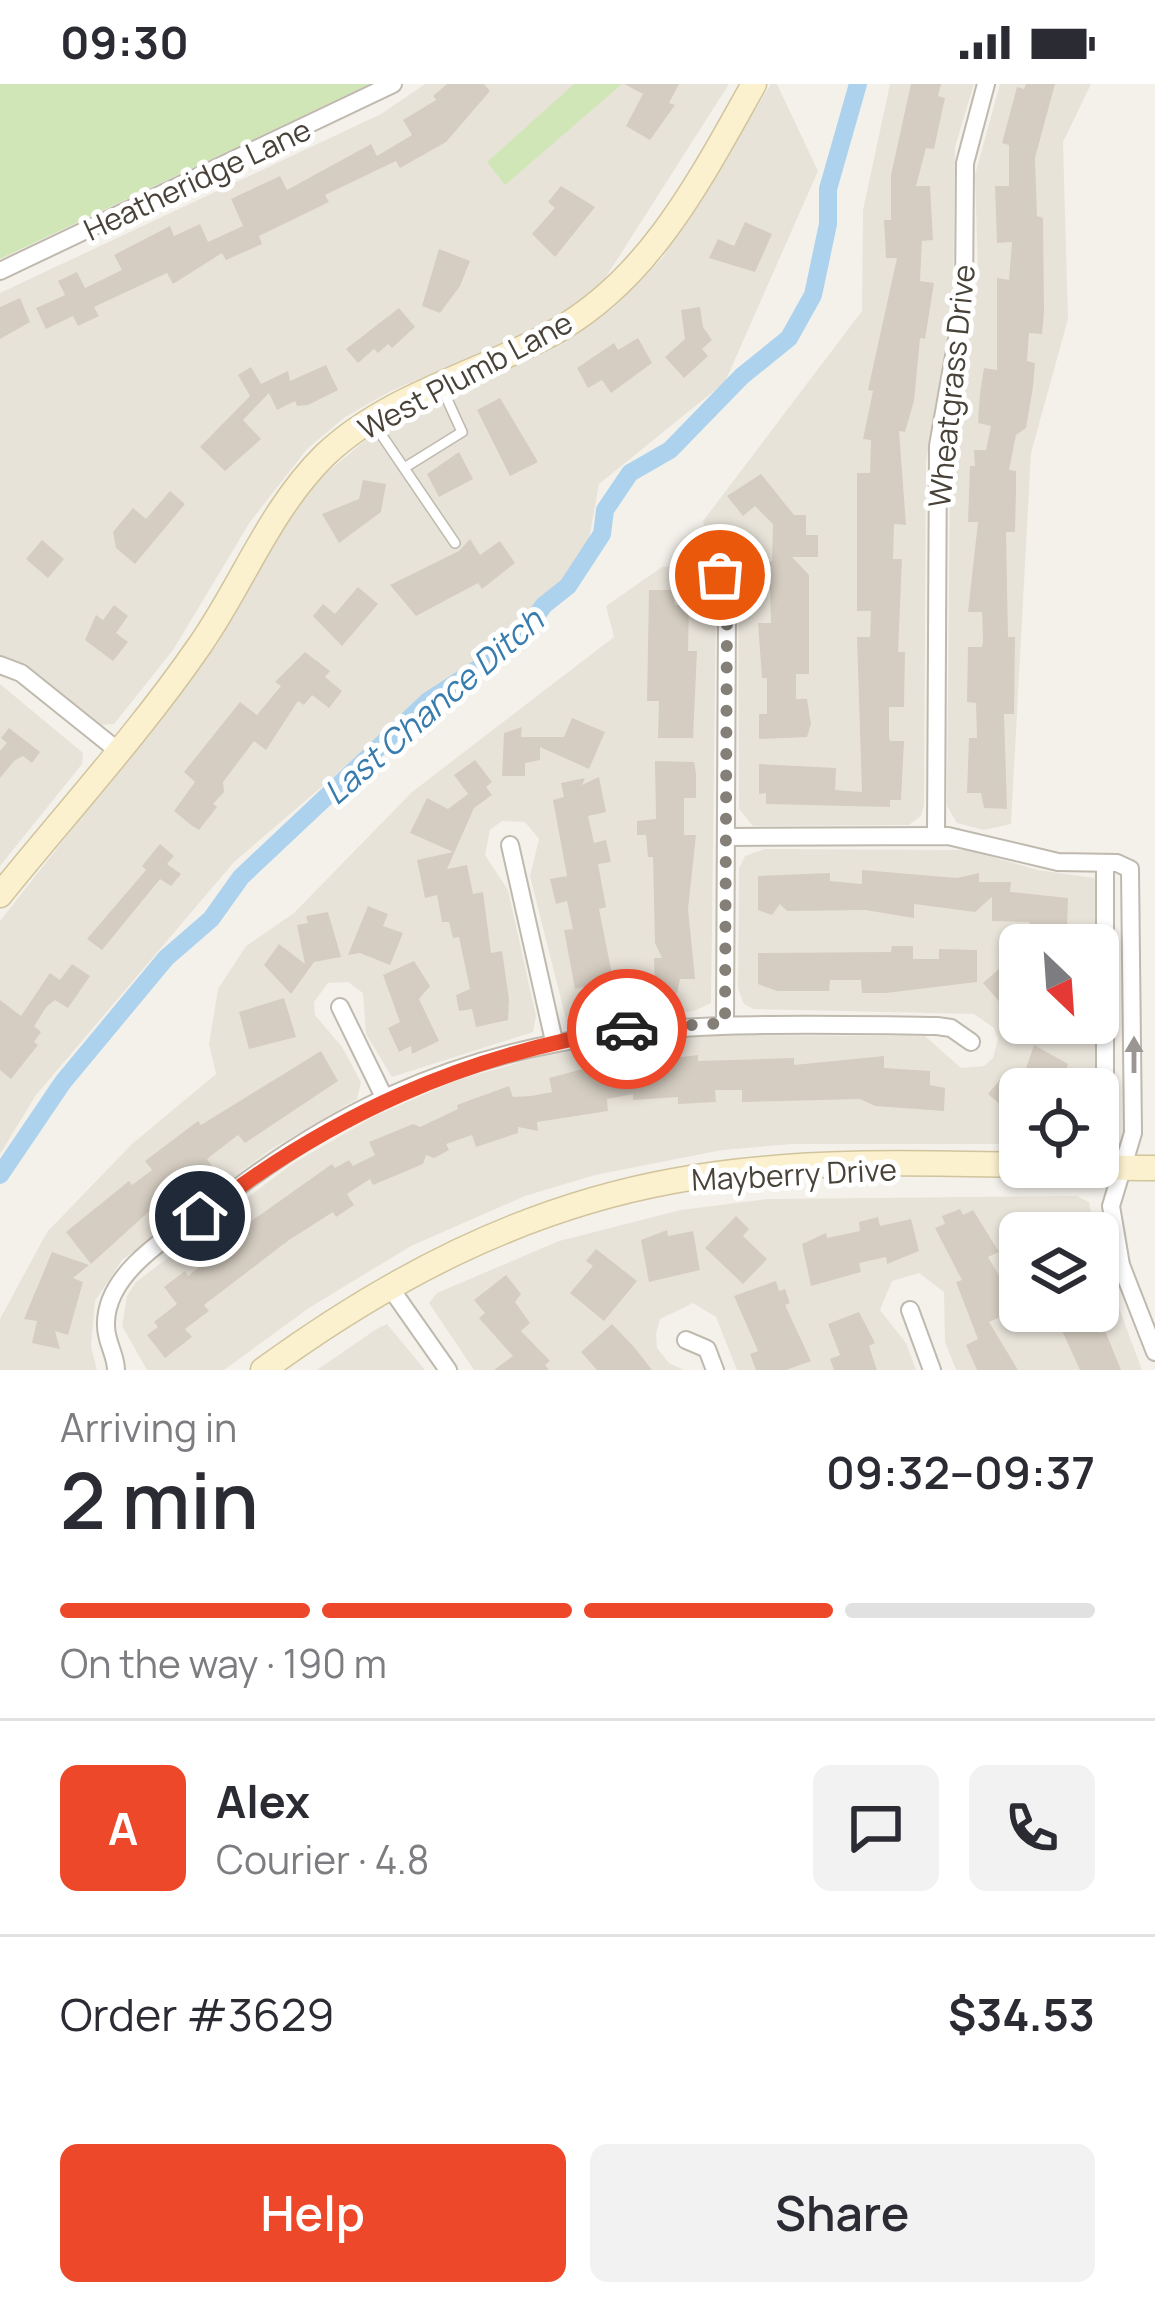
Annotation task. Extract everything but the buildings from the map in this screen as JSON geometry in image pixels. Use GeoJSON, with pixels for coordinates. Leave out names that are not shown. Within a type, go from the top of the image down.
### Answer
{"type":"FeatureCollection","features":[{"type":"Feature","properties":{"kind":"main road","name":"West Plumb Lane"},"geometry":{"type":"LineString","coordinates":[[0,895],[197,649],[303,480],[327,454],[372,421],[555,332],[631,274],[677,214],[754,84]]}},
{"type":"Feature","properties":{"kind":"main road","name":"Mayberry Drive"},"geometry":{"type":"LineString","coordinates":[[263,1370],[388,1286],[526,1220],[673,1181],[808,1167],[999,1168]]}},
{"type":"Feature","properties":{"kind":"main road","name":"Mayberry Drive"},"geometry":{"type":"LineString","coordinates":[[1119,1168],[1155,1168]]}},
{"type":"Feature","properties":{"kind":"street","name":"Heatheridge Lane"},"geometry":{"type":"LineString","coordinates":[[0,272],[393,84]]}},
{"type":"Feature","properties":{"kind":"street","name":"Wheatgrass Drive"},"geometry":{"type":"LineString","coordinates":[[936,836],[938,446],[964,299],[964,164],[986,84]]}},
{"type":"Feature","properties":{"kind":"street"},"geometry":{"type":"LineString","coordinates":[[711,560],[727,605],[725,1023]]}},
{"type":"Feature","properties":{"kind":"street"},"geometry":{"type":"LineString","coordinates":[[0,664],[21,673],[117,750]]}},
{"type":"Feature","properties":{"kind":"street"},"geometry":{"type":"LineString","coordinates":[[726,837],[969,838],[1058,862],[1125,865],[1135,888],[1133,1133],[1119,1166]]}},
{"type":"Feature","properties":{"kind":"street"},"geometry":{"type":"LineString","coordinates":[[510,845],[554,1041]]}},
{"type":"Feature","properties":{"kind":"street"},"geometry":{"type":"LineString","coordinates":[[1105,863],[1105,1068]]}},
{"type":"Feature","properties":{"kind":"street"},"geometry":{"type":"LineString","coordinates":[[340,1007],[385,1099]]}},
{"type":"Feature","properties":{"kind":"street"},"geometry":{"type":"LineString","coordinates":[[122,1367],[105,1328],[107,1308],[129,1270],[281,1156],[385,1099],[471,1063],[554,1041],[659,1025],[938,1026],[951,1028],[971,1042]]}},
{"type":"Feature","properties":{"kind":"street"},"geometry":{"type":"LineString","coordinates":[[1114,1188],[1113,1235],[1155,1352]]}},
{"type":"Feature","properties":{"kind":"street"},"geometry":{"type":"LineString","coordinates":[[388,1286],[448,1370]]}},
{"type":"Feature","properties":{"kind":"street"},"geometry":{"type":"LineString","coordinates":[[910,1310],[932,1370]]}},
{"type":"Feature","properties":{"kind":"street"},"geometry":{"type":"LineString","coordinates":[[686,1340],[707,1349],[715,1370]]}},
{"type":"Feature","properties":{"kind":"lane"},"geometry":{"type":"LineString","coordinates":[[404,468],[463,432],[441,386]]}},
{"type":"Feature","properties":{"kind":"lane"},"geometry":{"type":"LineString","coordinates":[[372,421],[454,543]]}},
{"type":"Feature","properties":{"kind":"shaded area"},"geometry":{"type":"Polygon","coordinates":[[[425,84],[729,84],[597,291],[539,328],[391,391],[345,417],[307,449],[250,522],[173,650],[114,724],[99,725],[0,656],[0,293],[381,114],[425,84]]]}},
{"type":"Feature","properties":{"kind":"shaded area"},"geometry":{"type":"Polygon","coordinates":[[[771,84],[777,84],[818,171],[725,382],[599,484],[587,550],[507,644],[409,712],[234,862],[36,1095],[0,1154],[0,921],[218,643],[291,516],[319,479],[374,433],[565,338],[614,307],[663,257],[771,84]]]}},
{"type":"Feature","properties":{"kind":"shaded area"},"geometry":{"type":"Polygon","coordinates":[[[890,84],[974,84],[955,147],[953,299],[926,462],[924,805],[921,816],[909,825],[753,826],[739,809],[738,555],[724,539],[707,537],[703,521],[862,311],[863,210],[890,84]]]}},
{"type":"Feature","properties":{"kind":"shaded area"},"geometry":{"type":"Polygon","coordinates":[[[1000,84],[1091,84],[1063,142],[1068,319],[1031,453],[1011,824],[984,830],[957,823],[947,806],[950,474],[978,273],[975,175],[1000,84]]]}},
{"type":"Feature","properties":{"kind":"shaded area"},"geometry":{"type":"Polygon","coordinates":[[[684,565],[716,608],[711,1003],[694,1011],[567,1023],[530,876],[539,839],[525,822],[502,821],[490,830],[485,855],[508,890],[536,1016],[533,1032],[392,1077],[366,1034],[363,993],[348,982],[328,983],[314,1002],[315,1015],[342,1047],[361,1082],[357,1099],[270,1150],[122,1260],[95,1301],[91,1347],[97,1370],[0,1370],[0,1319],[47,1232],[132,1144],[216,1074],[209,1044],[218,989],[246,946],[294,913],[412,792],[614,637],[606,606],[662,567],[684,565]]]}},
{"type":"Feature","properties":{"kind":"shaded area"},"geometry":{"type":"Polygon","coordinates":[[[0,684],[83,753],[82,764],[0,866],[0,684]]]}},
{"type":"Feature","properties":{"kind":"shaded area"},"geometry":{"type":"Polygon","coordinates":[[[765,849],[968,850],[1038,870],[1094,878],[1099,887],[1099,924],[999,924],[999,1044],[1098,1044],[1098,1068],[999,1068],[999,1144],[793,1144],[722,1150],[595,1175],[525,1196],[411,1246],[309,1308],[224,1370],[147,1370],[122,1326],[127,1296],[136,1282],[292,1164],[373,1117],[457,1080],[550,1054],[687,1035],[925,1036],[961,1068],[984,1066],[993,1058],[998,1039],[994,1028],[974,1014],[753,1009],[744,1004],[738,989],[739,868],[745,856],[765,849]]]}},
{"type":"Feature","properties":{"kind":"shaded area"},"geometry":{"type":"Polygon","coordinates":[[[1076,1196],[1089,1202],[1091,1212],[999,1212],[999,1332],[1119,1332],[1119,1308],[1142,1370],[956,1370],[945,1342],[944,1292],[919,1273],[892,1281],[880,1310],[906,1343],[916,1370],[737,1370],[716,1317],[693,1303],[660,1319],[656,1334],[657,1348],[669,1363],[684,1370],[474,1370],[429,1303],[437,1293],[559,1241],[681,1210],[767,1199],[1076,1196]]]}},
{"type":"Feature","properties":{"kind":"shaded area"},"geometry":{"type":"Polygon","coordinates":[[[387,1324],[425,1370],[317,1370],[378,1328],[387,1324]]]}},
{"type":"Feature","properties":{"kind":"green space"},"geometry":{"type":"Polygon","coordinates":[[[0,84],[370,84],[0,259],[0,84]]]}},
{"type":"Feature","properties":{"kind":"green space"},"geometry":{"type":"Polygon","coordinates":[[[574,84],[622,84],[505,185],[487,162],[574,84]]]}},
{"type":"Feature","properties":{"kind":"waterway","name":"Last Chance Ditch"},"geometry":{"type":"LineString","coordinates":[[0,1175],[63,1082],[166,958],[211,919],[241,877],[428,701],[516,644],[544,605],[568,586],[602,534],[605,510],[630,473],[670,450],[742,376],[789,338],[813,295],[828,224],[828,189],[858,84]]}},
{"type":"Feature","properties":{"kind":"way so far"},"geometry":{"type":"LineString","coordinates":[[627,1029],[725,1023],[727,605],[720,575]]}},
{"type":"Feature","properties":{"kind":"route"},"geometry":{"type":"LineString","coordinates":[[200,1216],[318,1133],[418,1084],[506,1052],[627,1029]]}}]}
